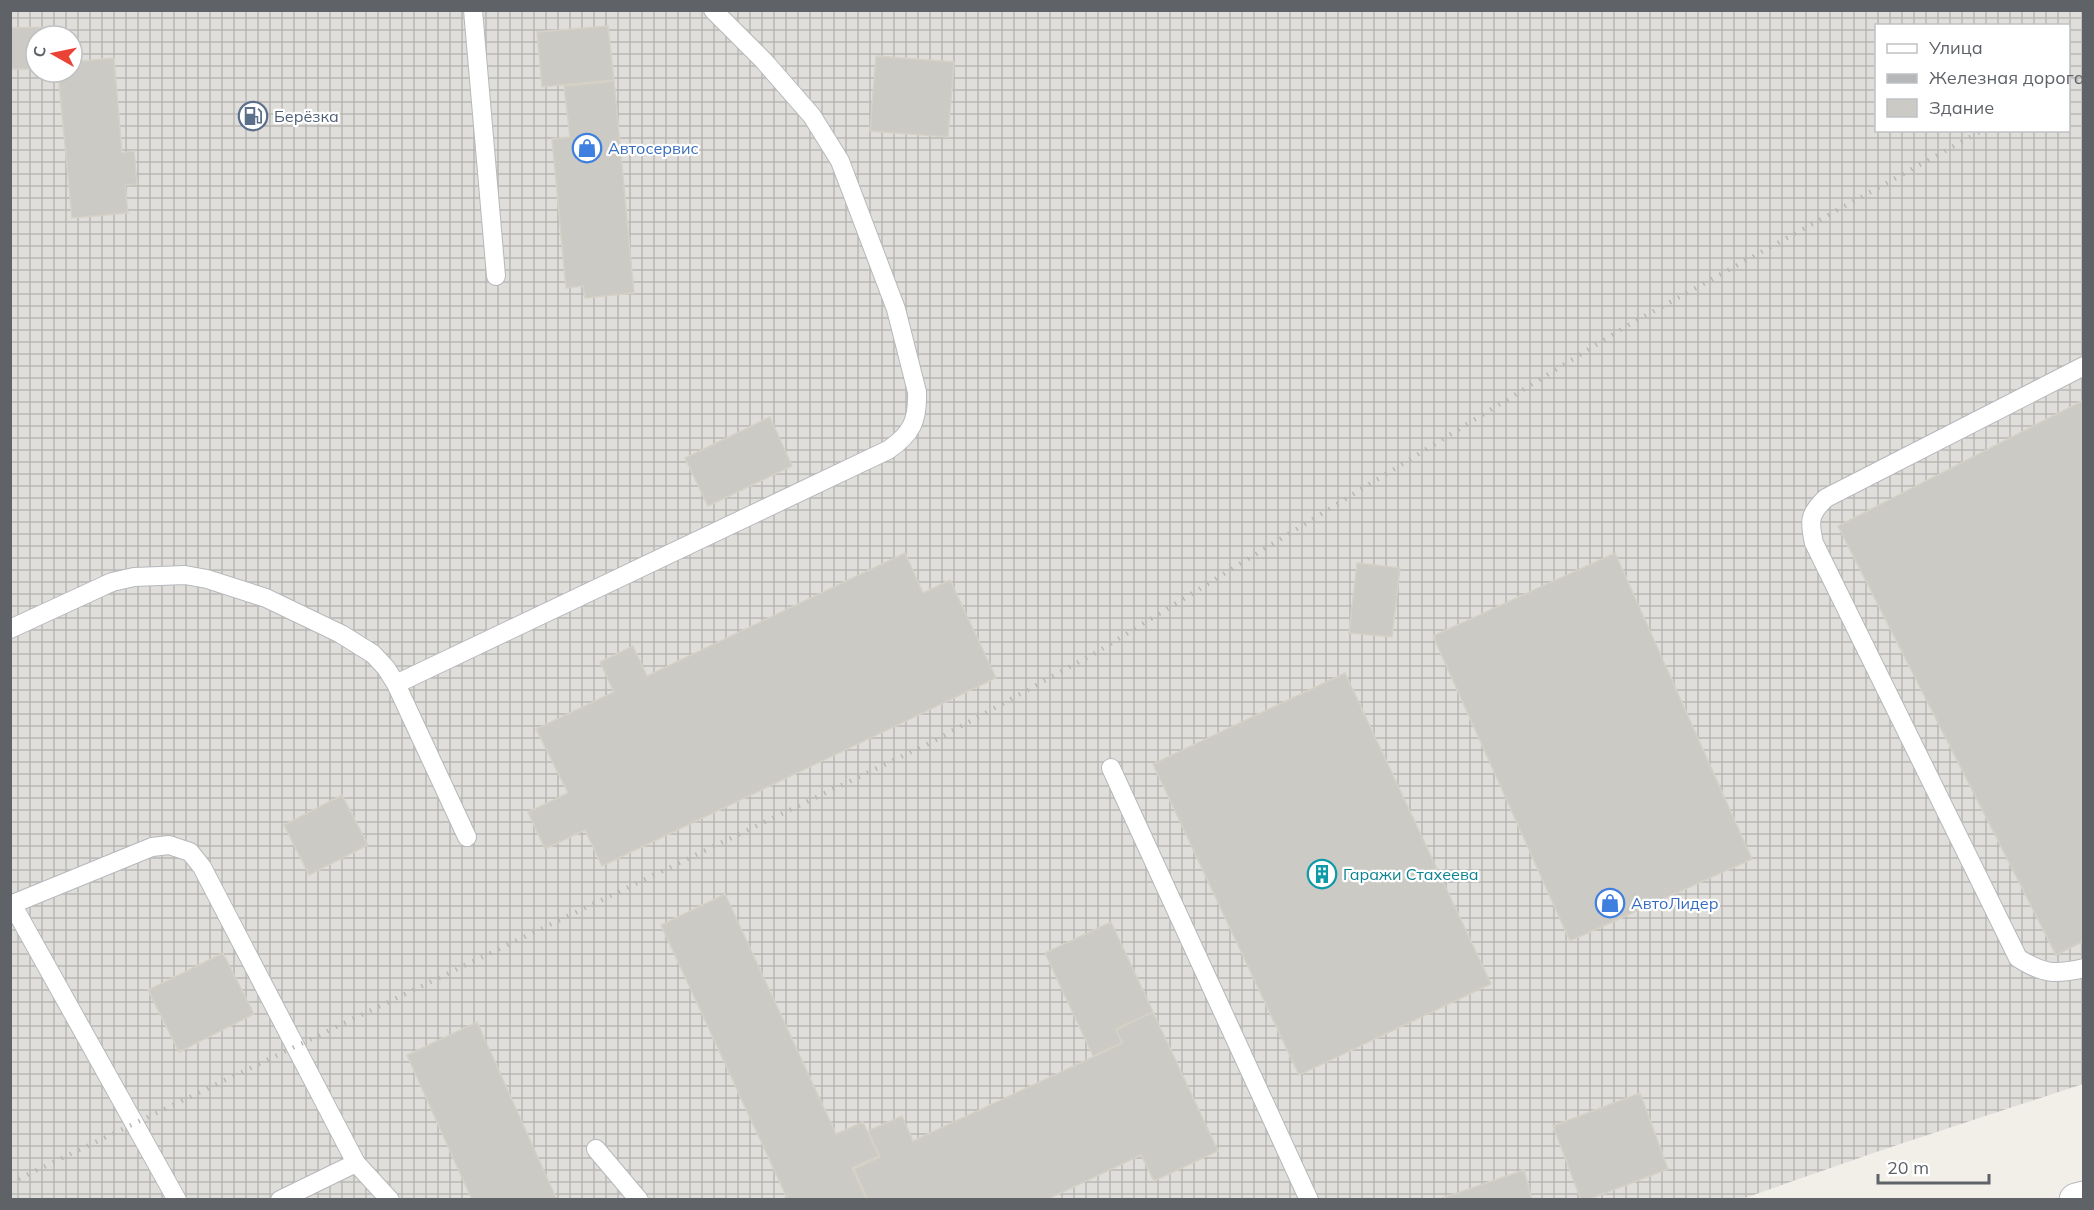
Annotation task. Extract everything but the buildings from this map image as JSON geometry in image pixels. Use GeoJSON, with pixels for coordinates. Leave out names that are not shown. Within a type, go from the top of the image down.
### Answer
{"type":"FeatureCollection","features":[{"type":"Feature","properties":{"kind":"street"},"geometry":{"type":"LineString","coordinates":[[2076,1200],[2084,1198]]}},
{"type":"Feature","properties":{"kind":"lane"},"geometry":{"type":"LineString","coordinates":[[473,10],[496,276]]}},
{"type":"Feature","properties":{"kind":"lane"},"geometry":{"type":"LineString","coordinates":[[396,684],[888,450],[902,441],[909,432],[917,406],[914,381],[896,309],[840,161],[812,116],[764,61],[713,10]]}},
{"type":"Feature","properties":{"kind":"lane"},"geometry":{"type":"LineString","coordinates":[[2084,366],[1826,498],[1814,510],[1810,525],[1814,543],[2018,958],[2037,970],[2060,973],[2084,968]]}},
{"type":"Feature","properties":{"kind":"lane"},"geometry":{"type":"LineString","coordinates":[[10,628],[112,582],[143,576],[185,575],[207,579],[266,598],[341,634],[373,654],[386,668],[396,684],[467,837]]}},
{"type":"Feature","properties":{"kind":"lane"},"geometry":{"type":"LineString","coordinates":[[1111,768],[1309,1200]]}},
{"type":"Feature","properties":{"kind":"lane"},"geometry":{"type":"LineString","coordinates":[[177,1200],[11,905],[152,847],[169,845],[190,852],[202,867],[356,1164],[390,1200]]}},
{"type":"Feature","properties":{"kind":"lane"},"geometry":{"type":"LineString","coordinates":[[596,1149],[639,1200]]}},
{"type":"Feature","properties":{"kind":"lane"},"geometry":{"type":"LineString","coordinates":[[280,1200],[356,1164]]}},
{"type":"Feature","properties":{"kind":"shaded area"},"geometry":{"type":"Polygon","coordinates":[[[10,11],[2083,11],[2083,1084],[1739,1200],[11,1199],[10,11]]]}},
{"type":"Feature","properties":{"kind":"railway"},"geometry":{"type":"LineString","coordinates":[[2070,83],[2084,76]]}},
{"type":"Feature","properties":{"kind":"railway"},"geometry":{"type":"LineString","coordinates":[[10,1183],[934,741],[1097,652],[1625,327],[1979,132]]}},
{"type":"Feature","properties":{"kind":"place","name":"Берёзка"},"geometry":{"type":"Point","coordinates":[253,116]}},
{"type":"Feature","properties":{"kind":"place","name":"Автосервис"},"geometry":{"type":"Point","coordinates":[587,148]}},
{"type":"Feature","properties":{"kind":"place","name":"Гаражи Стахеева"},"geometry":{"type":"Point","coordinates":[1322,874]}},
{"type":"Feature","properties":{"kind":"place","name":"АвтоЛидер"},"geometry":{"type":"Point","coordinates":[1610,903]}}]}
